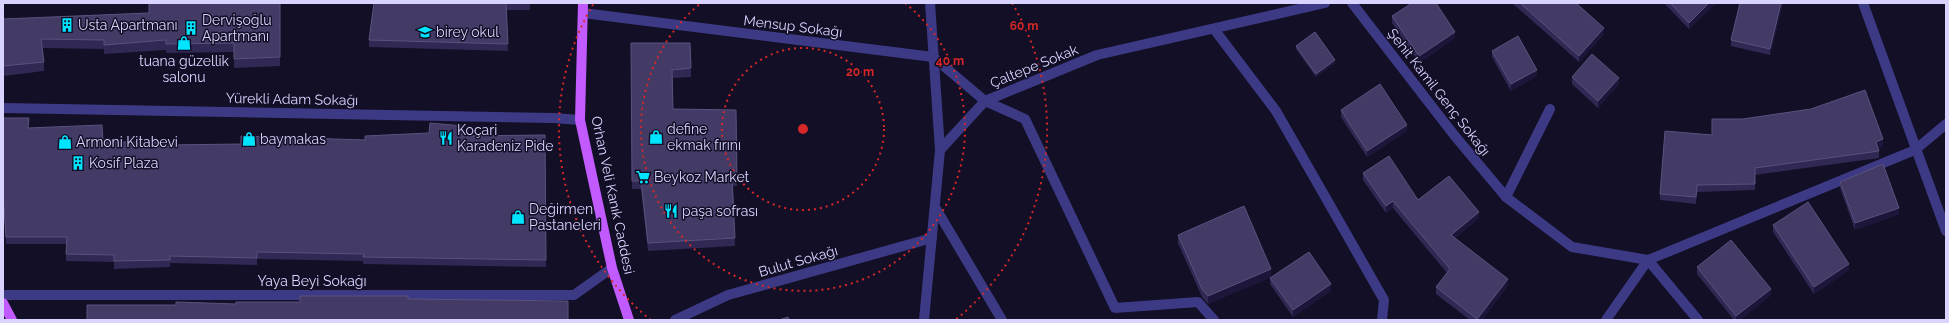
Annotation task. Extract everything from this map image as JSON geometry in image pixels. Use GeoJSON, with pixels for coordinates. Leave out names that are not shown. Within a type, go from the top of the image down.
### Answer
{"type":"FeatureCollection","features":[{"type":"Feature","properties":{"kind":"main road","name":"Orhan Veli Kanık Caddesi"},"geometry":{"type":"LineString","coordinates":[[583,8],[580,120],[612,268],[629,320]]}},
{"type":"Feature","properties":{"kind":"main road"},"geometry":{"type":"LineString","coordinates":[[3,303],[12,320]]}},
{"type":"Feature","properties":{"kind":"street"},"geometry":{"type":"LineString","coordinates":[[924,320],[940,150],[932,58],[930,3]]}},
{"type":"Feature","properties":{"kind":"street","name":"Çaltepe Sokak"},"geometry":{"type":"LineString","coordinates":[[940,150],[985,101],[1098,55],[1325,3]]}},
{"type":"Feature","properties":{"kind":"street","name":"Şehit Kamil Genç Sokağı"},"geometry":{"type":"LineString","coordinates":[[1352,3],[1445,123],[1506,197],[1572,247],[1648,260]]}},
{"type":"Feature","properties":{"kind":"street"},"geometry":{"type":"LineString","coordinates":[[1863,3],[1915,150],[1946,231]]}},
{"type":"Feature","properties":{"kind":"street","name":"Mensup Sokağı"},"geometry":{"type":"LineString","coordinates":[[583,8],[932,58]]}},
{"type":"Feature","properties":{"kind":"street"},"geometry":{"type":"LineString","coordinates":[[1214,28],[1276,111],[1384,300],[1382,320]]}},
{"type":"Feature","properties":{"kind":"street"},"geometry":{"type":"LineString","coordinates":[[932,58],[985,101],[1025,119],[1114,308],[1198,302],[1214,320]]}},
{"type":"Feature","properties":{"kind":"street","name":"Yürekli Adam Sokağı"},"geometry":{"type":"LineString","coordinates":[[3,108],[546,118],[580,120]]}},
{"type":"Feature","properties":{"kind":"street"},"geometry":{"type":"LineString","coordinates":[[1506,197],[1550,109]]}},
{"type":"Feature","properties":{"kind":"street"},"geometry":{"type":"LineString","coordinates":[[1606,320],[1648,260],[1915,150],[1946,124]]}},
{"type":"Feature","properties":{"kind":"street"},"geometry":{"type":"LineString","coordinates":[[935,207],[1002,320]]}},
{"type":"Feature","properties":{"kind":"street","name":"Bulut Sokağı"},"geometry":{"type":"LineString","coordinates":[[675,320],[728,295],[932,238]]}},
{"type":"Feature","properties":{"kind":"street"},"geometry":{"type":"LineString","coordinates":[[1648,260],[1698,320]]}},
{"type":"Feature","properties":{"kind":"street","name":"Yaya Beyi Sokağı"},"geometry":{"type":"LineString","coordinates":[[3,295],[574,295],[612,268]]}},
{"type":"Feature","properties":{"kind":"building"},"geometry":{"type":"Polygon","coordinates":[[[149,3],[280,3],[280,57],[234,59],[234,43],[166,44],[166,40],[104,45],[104,40],[41,39],[44,62],[3,66],[3,19],[149,13],[149,3]]]}},
{"type":"Feature","properties":{"kind":"building"},"geometry":{"type":"Polygon","coordinates":[[[374,3],[506,3],[508,44],[369,40],[374,3]]]}},
{"type":"Feature","properties":{"kind":"building"},"geometry":{"type":"Polygon","coordinates":[[[1412,3],[1436,3],[1455,32],[1419,56],[1392,16],[1412,3]]]}},
{"type":"Feature","properties":{"kind":"building"},"geometry":{"type":"Polygon","coordinates":[[[1520,3],[1576,3],[1604,28],[1579,56],[1520,3]]]}},
{"type":"Feature","properties":{"kind":"building"},"geometry":{"type":"Polygon","coordinates":[[[1670,3],[1709,3],[1689,23],[1670,3]]]}},
{"type":"Feature","properties":{"kind":"building"},"geometry":{"type":"Polygon","coordinates":[[[1740,3],[1781,3],[1770,49],[1731,40],[1740,3]]]}},
{"type":"Feature","properties":{"kind":"building"},"geometry":{"type":"Polygon","coordinates":[[[1315,32],[1335,60],[1316,74],[1296,46],[1315,32]]]}},
{"type":"Feature","properties":{"kind":"building"},"geometry":{"type":"Polygon","coordinates":[[[1518,36],[1537,70],[1511,84],[1492,51],[1518,36]]]}},
{"type":"Feature","properties":{"kind":"building"},"geometry":{"type":"Polygon","coordinates":[[[631,43],[690,43],[691,68],[672,70],[673,109],[736,110],[737,178],[732,178],[735,238],[648,243],[641,181],[632,181],[631,43]]]}},
{"type":"Feature","properties":{"kind":"building"},"geometry":{"type":"Polygon","coordinates":[[[1592,54],[1619,78],[1598,101],[1572,77],[1592,54]]]}},
{"type":"Feature","properties":{"kind":"building"},"geometry":{"type":"Polygon","coordinates":[[[1380,84],[1407,125],[1367,151],[1341,110],[1380,84]]]}},
{"type":"Feature","properties":{"kind":"building"},"geometry":{"type":"Polygon","coordinates":[[[1865,90],[1883,139],[1876,142],[1879,151],[1755,168],[1755,184],[1697,185],[1696,197],[1660,194],[1665,131],[1712,135],[1712,119],[1743,119],[1811,109],[1865,90]]]}},
{"type":"Feature","properties":{"kind":"building"},"geometry":{"type":"Polygon","coordinates":[[[3,118],[29,118],[28,128],[102,125],[103,142],[167,142],[167,145],[241,144],[241,136],[365,140],[365,136],[429,133],[430,123],[463,126],[462,136],[545,135],[546,260],[363,257],[364,254],[257,252],[257,258],[170,256],[170,260],[114,261],[114,255],[66,254],[67,237],[6,237],[3,192],[3,118]]]}},
{"type":"Feature","properties":{"kind":"building"},"geometry":{"type":"Polygon","coordinates":[[[1389,156],[1418,200],[1449,176],[1479,212],[1451,235],[1508,279],[1477,319],[1436,287],[1450,269],[1393,201],[1386,206],[1363,173],[1389,156]]]}},
{"type":"Feature","properties":{"kind":"building"},"geometry":{"type":"Polygon","coordinates":[[[1883,164],[1899,208],[1855,223],[1840,182],[1883,164]]]}},
{"type":"Feature","properties":{"kind":"building"},"geometry":{"type":"Polygon","coordinates":[[[1808,202],[1849,264],[1814,287],[1773,225],[1808,202]]]}},
{"type":"Feature","properties":{"kind":"building"},"geometry":{"type":"Polygon","coordinates":[[[1244,206],[1271,269],[1208,296],[1202,289],[1178,235],[1244,206]]]}},
{"type":"Feature","properties":{"kind":"building"},"geometry":{"type":"Polygon","coordinates":[[[1731,240],[1771,289],[1736,316],[1697,267],[1731,240]]]}},
{"type":"Feature","properties":{"kind":"building"},"geometry":{"type":"Polygon","coordinates":[[[1309,252],[1331,284],[1293,310],[1270,278],[1309,252]]]}},
{"type":"Feature","properties":{"kind":"building"},"geometry":{"type":"Polygon","coordinates":[[[300,296],[408,296],[408,299],[568,301],[568,320],[87,320],[87,305],[176,305],[176,302],[236,304],[236,302],[300,302],[300,296]]]}},
{"type":"Feature","properties":{"kind":"building"},"geometry":{"type":"Polygon","coordinates":[[[788,317],[790,320],[779,320],[788,317]]]}},
{"type":"Feature","properties":{"kind":"place","name":"Usta Apartmanı"},"geometry":{"type":"Point","coordinates":[67,25]}},
{"type":"Feature","properties":{"kind":"place","name":"Dervişoğlu Apartmanı"},"geometry":{"type":"Point","coordinates":[191,28]}},
{"type":"Feature","properties":{"kind":"place","name":"birey okul"},"geometry":{"type":"Point","coordinates":[425,32]}},
{"type":"Feature","properties":{"kind":"place","name":"tuana güzellik salonu"},"geometry":{"type":"Point","coordinates":[184,43]}},
{"type":"Feature","properties":{"kind":"place","name":"define ekmak fırını"},"geometry":{"type":"Point","coordinates":[656,137]}},
{"type":"Feature","properties":{"kind":"place","name":"Koçari Karadeniz Pide"},"geometry":{"type":"Point","coordinates":[446,138]}},
{"type":"Feature","properties":{"kind":"place","name":"baymakas"},"geometry":{"type":"Point","coordinates":[249,139]}},
{"type":"Feature","properties":{"kind":"place","name":"Armoni Kitabevi"},"geometry":{"type":"Point","coordinates":[65,142]}},
{"type":"Feature","properties":{"kind":"place","name":"Kosif Plaza"},"geometry":{"type":"Point","coordinates":[78,163]}},
{"type":"Feature","properties":{"kind":"place","name":"Beykoz Market"},"geometry":{"type":"Point","coordinates":[643,177]}},
{"type":"Feature","properties":{"kind":"place","name":"paşa sofrası"},"geometry":{"type":"Point","coordinates":[671,211]}},
{"type":"Feature","properties":{"kind":"place","name":"Değirmen Pastaneleri"},"geometry":{"type":"Point","coordinates":[518,217]}}]}
